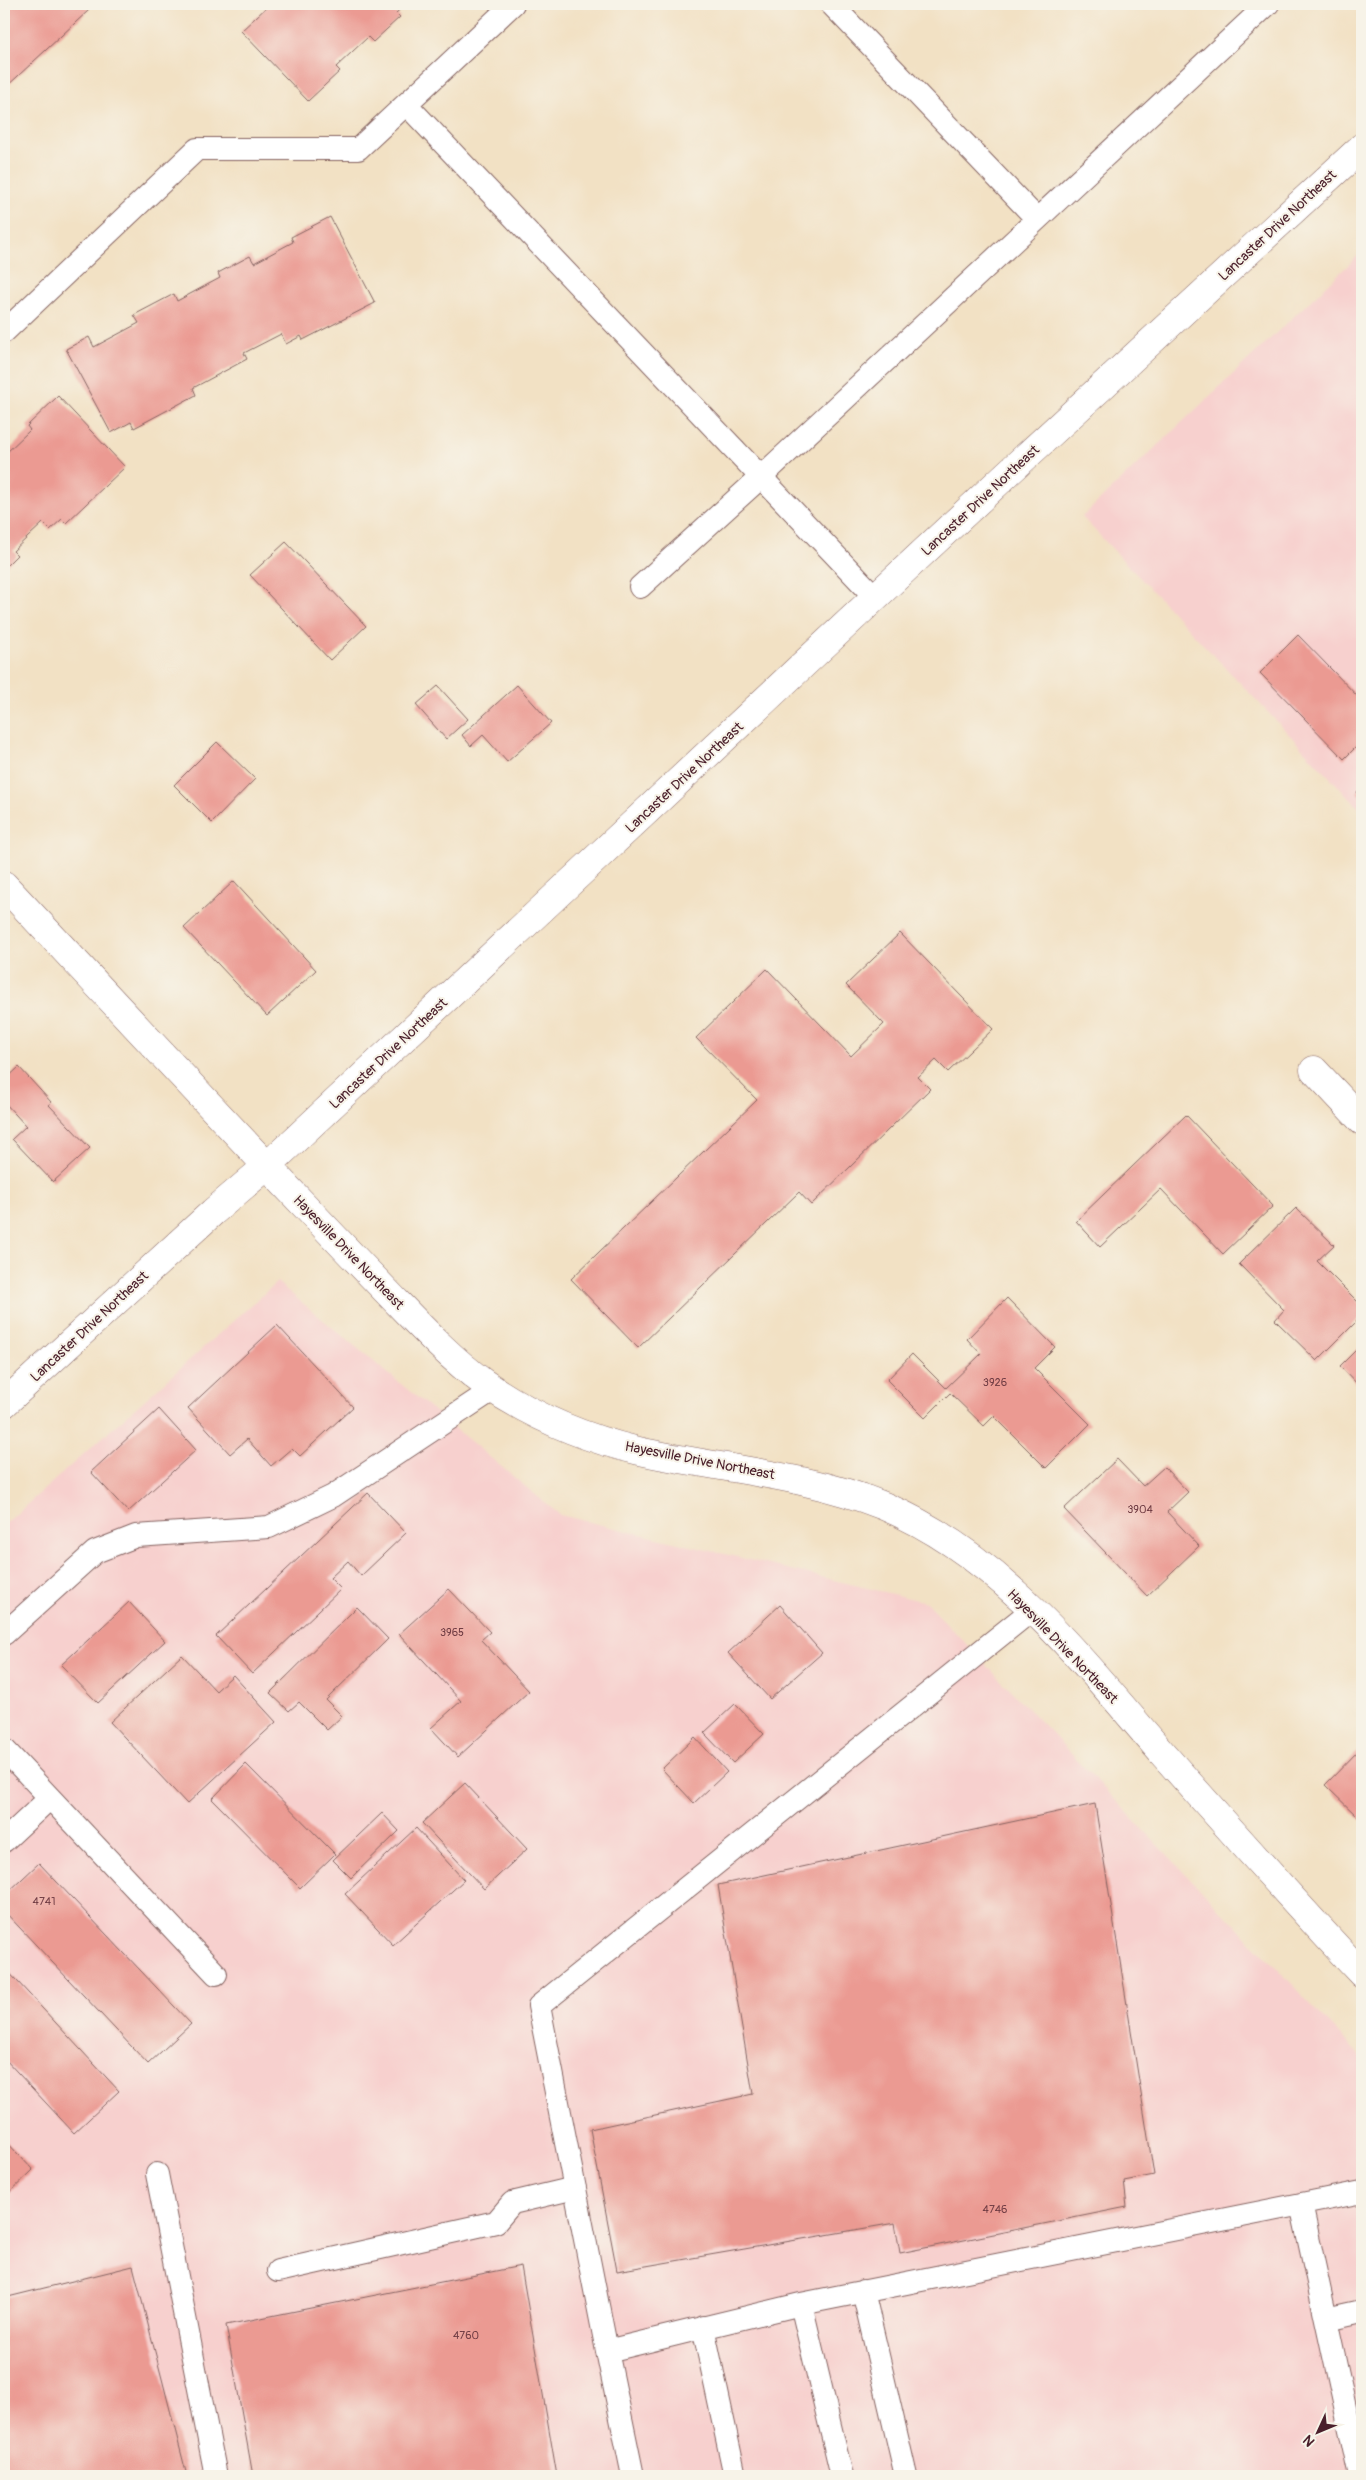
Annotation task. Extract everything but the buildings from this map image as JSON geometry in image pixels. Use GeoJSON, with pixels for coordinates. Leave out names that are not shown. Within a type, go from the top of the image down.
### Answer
{"type":"FeatureCollection","features":[{"type":"Feature","properties":{"kind":"street","name":"Lancaster Drive Northeast"},"geometry":{"type":"LineString","coordinates":[[4,1404],[213,1212],[267,1166],[1362,147]]}},
{"type":"Feature","properties":{"kind":"street","name":"Hayesville Drive Northeast"},"geometry":{"type":"LineString","coordinates":[[4,885],[267,1166],[457,1362],[521,1408],[573,1431],[634,1450],[778,1475],[841,1491],[885,1507],[936,1532],[979,1561],[1032,1610],[1105,1687],[1287,1895],[1362,1974]]}},
{"type":"Feature","properties":{"kind":"street"},"geometry":{"type":"LineString","coordinates":[[1314,1070],[1362,1121]]}},
{"type":"Feature","properties":{"kind":"lane"},"geometry":{"type":"LineString","coordinates":[[4,332],[197,149],[358,149],[513,4]]}},
{"type":"Feature","properties":{"kind":"lane"},"geometry":{"type":"LineString","coordinates":[[831,4],[1037,219]]}},
{"type":"Feature","properties":{"kind":"lane"},"geometry":{"type":"LineString","coordinates":[[640,587],[761,477],[1268,4]]}},
{"type":"Feature","properties":{"kind":"lane"},"geometry":{"type":"LineString","coordinates":[[406,104],[876,598]]}},
{"type":"Feature","properties":{"kind":"lane"},"geometry":{"type":"LineString","coordinates":[[4,1634],[95,1552],[136,1536],[270,1527],[333,1496],[494,1389]]}},
{"type":"Feature","properties":{"kind":"lane"},"geometry":{"type":"LineString","coordinates":[[633,2476],[539,2006],[1032,1610]]}},
{"type":"Feature","properties":{"kind":"lane"},"geometry":{"type":"LineString","coordinates":[[4,1749],[216,1974]]}},
{"type":"Feature","properties":{"kind":"lane"},"geometry":{"type":"LineString","coordinates":[[4,1841],[50,1798]]}},
{"type":"Feature","properties":{"kind":"lane"},"geometry":{"type":"LineString","coordinates":[[157,2174],[216,2476]]}},
{"type":"Feature","properties":{"kind":"lane"},"geometry":{"type":"LineString","coordinates":[[278,2271],[496,2222],[512,2203],[575,2188]]}},
{"type":"Feature","properties":{"kind":"lane"},"geometry":{"type":"LineString","coordinates":[[607,2351],[800,2304],[1362,2192]]}},
{"type":"Feature","properties":{"kind":"lane"},"geometry":{"type":"LineString","coordinates":[[1301,2204],[1360,2476]]}},
{"type":"Feature","properties":{"kind":"lane"},"geometry":{"type":"LineString","coordinates":[[863,2291],[906,2476]]}},
{"type":"Feature","properties":{"kind":"lane"},"geometry":{"type":"LineString","coordinates":[[800,2304],[842,2476]]}},
{"type":"Feature","properties":{"kind":"lane"},"geometry":{"type":"LineString","coordinates":[[1326,2319],[1362,2311]]}},
{"type":"Feature","properties":{"kind":"lane"},"geometry":{"type":"LineString","coordinates":[[703,2327],[735,2476]]}},
{"type":"Feature","properties":{"kind":"shaded area"},"geometry":{"type":"Polygon","coordinates":[[[1362,252],[1362,811],[1082,517],[1362,252]]]}},
{"type":"Feature","properties":{"kind":"shaded area"},"geometry":{"type":"Polygon","coordinates":[[[277,1282],[560,1515],[926,1602],[1362,2058],[1362,2476],[4,2476],[4,1525],[277,1282]]]}}]}
